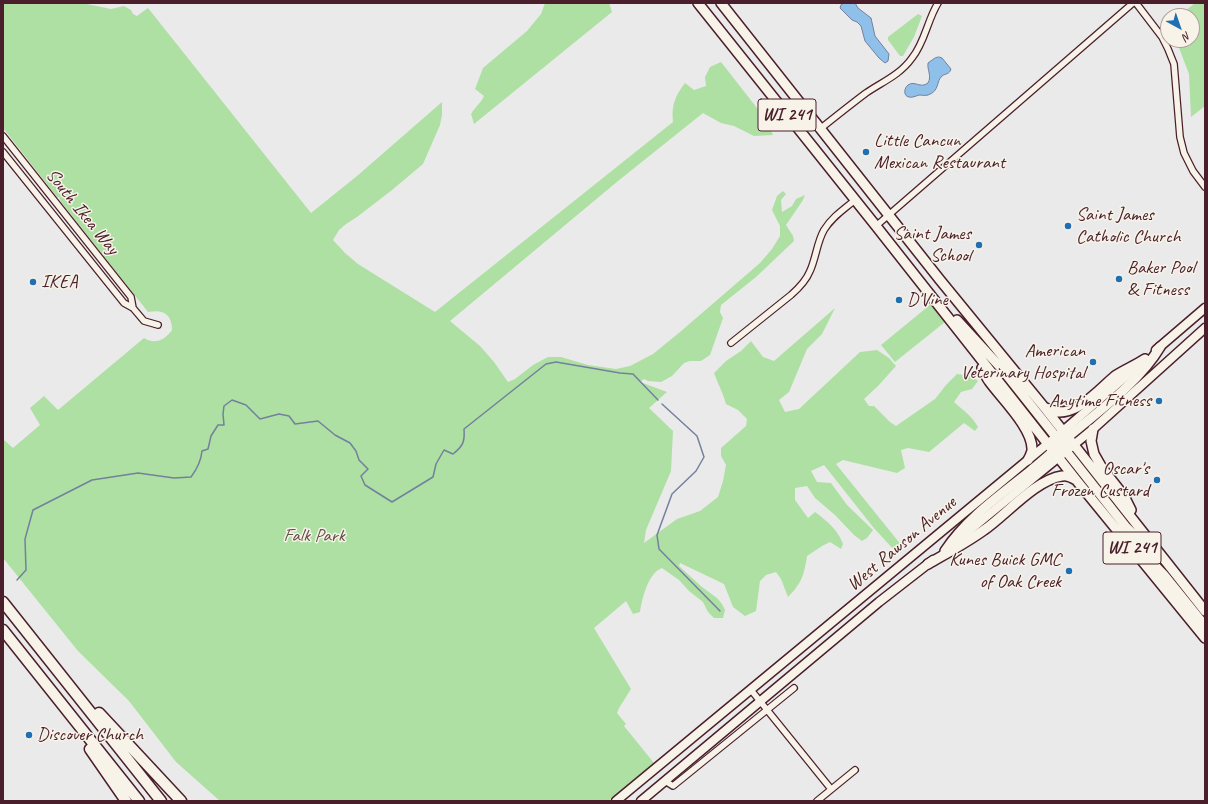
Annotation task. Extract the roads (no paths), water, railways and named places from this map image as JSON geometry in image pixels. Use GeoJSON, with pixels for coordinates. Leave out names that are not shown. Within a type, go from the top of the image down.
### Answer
{"type":"FeatureCollection","features":[{"type":"Feature","properties":{"kind":"highway"},"geometry":{"type":"LineString","coordinates":[[3,602],[161,801]]}},
{"type":"Feature","properties":{"kind":"highway"},"geometry":{"type":"LineString","coordinates":[[3,630],[139,801]]}},
{"type":"Feature","properties":{"kind":"highway"},"geometry":{"type":"LineString","coordinates":[[42,651],[181,801]]}},
{"type":"Feature","properties":{"kind":"highway"},"geometry":{"type":"LineString","coordinates":[[43,679],[126,801]]}},
{"type":"Feature","properties":{"kind":"main road","name":"WI 241"},"geometry":{"type":"LineString","coordinates":[[698,3],[966,340],[1061,444],[1137,524],[1164,560],[1201,603],[1205,610]]}},
{"type":"Feature","properties":{"kind":"main road","name":"WI 241"},"geometry":{"type":"LineString","coordinates":[[721,3],[820,130],[1044,407],[1078,481],[1126,541],[1204,632]]}},
{"type":"Feature","properties":{"kind":"main road"},"geometry":{"type":"LineString","coordinates":[[937,303],[954,317],[1002,369],[1126,527],[1150,550],[1164,560]]}},
{"type":"Feature","properties":{"kind":"main road","name":"West Rawson Avenue"},"geometry":{"type":"LineString","coordinates":[[1061,444],[1145,359],[1205,308]]}},
{"type":"Feature","properties":{"kind":"main road","name":"West Rawson Avenue"},"geometry":{"type":"LineString","coordinates":[[616,801],[1028,460],[1093,429],[1205,328]]}},
{"type":"Feature","properties":{"kind":"main road"},"geometry":{"type":"LineString","coordinates":[[966,340],[989,381],[1021,421],[1027,432],[1032,447],[1032,452],[1028,460]]}},
{"type":"Feature","properties":{"kind":"main road"},"geometry":{"type":"LineString","coordinates":[[945,551],[953,539],[979,513],[1132,382],[1153,359],[1160,347]]}},
{"type":"Feature","properties":{"kind":"main road"},"geometry":{"type":"LineString","coordinates":[[1044,407],[1058,412],[1076,408],[1090,399],[1116,376],[1145,359]]}},
{"type":"Feature","properties":{"kind":"main road"},"geometry":{"type":"LineString","coordinates":[[1093,429],[1091,441],[1094,454],[1102,468],[1124,496],[1137,524]]}},
{"type":"Feature","properties":{"kind":"main road"},"geometry":{"type":"LineString","coordinates":[[928,564],[984,530],[1034,488],[1062,476],[1070,476],[1078,481]]}},
{"type":"Feature","properties":{"kind":"main road","name":"West Rawson Avenue"},"geometry":{"type":"LineString","coordinates":[[641,801],[879,602],[945,551]]}},
{"type":"Feature","properties":{"kind":"main road"},"geometry":{"type":"LineString","coordinates":[[870,591],[879,602]]}},
{"type":"Feature","properties":{"kind":"street"},"geometry":{"type":"LineString","coordinates":[[820,130],[865,94],[906,66],[918,50],[928,22],[938,3]]}},
{"type":"Feature","properties":{"kind":"street"},"geometry":{"type":"LineString","coordinates":[[876,226],[1134,3],[1162,37],[1174,64],[1180,137],[1184,153],[1193,171],[1205,187]]}},
{"type":"Feature","properties":{"kind":"street","name":"South Ikea Way"},"geometry":{"type":"LineString","coordinates":[[3,136],[131,297],[133,308]]}},
{"type":"Feature","properties":{"kind":"street","name":"South Ikea Way"},"geometry":{"type":"LineString","coordinates":[[3,152],[124,303],[133,308],[144,321],[158,326]]}},
{"type":"Feature","properties":{"kind":"street"},"geometry":{"type":"LineString","coordinates":[[731,343],[791,295],[807,278],[824,230],[835,217],[856,200]]}},
{"type":"Feature","properties":{"kind":"street"},"geometry":{"type":"LineString","coordinates":[[665,781],[673,786],[794,688]]}},
{"type":"Feature","properties":{"kind":"street"},"geometry":{"type":"LineString","coordinates":[[751,690],[831,789]]}},
{"type":"Feature","properties":{"kind":"street"},"geometry":{"type":"LineString","coordinates":[[817,801],[854,770]]}},
{"type":"Feature","properties":{"kind":"water"},"geometry":{"type":"Polygon","coordinates":[[[845,3],[855,3],[858,8],[871,18],[875,36],[889,54],[888,61],[885,63],[879,58],[865,41],[861,26],[852,20],[840,8],[841,5],[845,3]]]}},
{"type":"Feature","properties":{"kind":"water"},"geometry":{"type":"Polygon","coordinates":[[[939,57],[942,58],[951,69],[940,78],[936,89],[927,95],[907,96],[905,92],[908,85],[913,83],[925,85],[928,83],[930,78],[928,63],[939,57]]]}},
{"type":"Feature","properties":{"kind":"waterway"},"geometry":{"type":"LineString","coordinates":[[17,580],[26,570],[25,539],[33,510],[92,480],[138,473],[174,478],[191,477],[201,459],[202,451],[208,449],[211,436],[218,425],[224,425],[224,406],[232,400],[246,405],[260,419],[279,414],[289,416],[295,424],[318,421],[335,435],[350,443],[356,451],[359,460],[368,469],[361,476],[365,485],[392,502],[433,477],[436,464],[444,450],[453,454],[461,446],[464,441],[464,429],[546,364],[556,362],[633,374],[658,400]]}},
{"type":"Feature","properties":{"kind":"waterway"},"geometry":{"type":"LineString","coordinates":[[662,404],[697,436],[704,457],[696,471],[672,494],[657,535],[659,549],[720,611]]}},
{"type":"Feature","properties":{"kind":"place","name":"Little Cancun Mexican Restaurant"},"geometry":{"type":"Point","coordinates":[866,152]}},
{"type":"Feature","properties":{"kind":"place","name":"Saint James Catholic Church"},"geometry":{"type":"Point","coordinates":[1068,226]}},
{"type":"Feature","properties":{"kind":"place","name":"Saint James School"},"geometry":{"type":"Point","coordinates":[979,245]}},
{"type":"Feature","properties":{"kind":"place","name":"Baker Pool & Fitness"},"geometry":{"type":"Point","coordinates":[1119,279]}},
{"type":"Feature","properties":{"kind":"place","name":"IKEA"},"geometry":{"type":"Point","coordinates":[33,282]}},
{"type":"Feature","properties":{"kind":"place","name":"D'Vine"},"geometry":{"type":"Point","coordinates":[899,300]}},
{"type":"Feature","properties":{"kind":"place","name":"American Veterinary Hospital"},"geometry":{"type":"Point","coordinates":[1093,362]}},
{"type":"Feature","properties":{"kind":"place","name":"Anytime Fitness"},"geometry":{"type":"Point","coordinates":[1159,401]}},
{"type":"Feature","properties":{"kind":"place","name":"Oscar's Frozen Custard"},"geometry":{"type":"Point","coordinates":[1157,480]}},
{"type":"Feature","properties":{"kind":"place","name":"Kunes Buick GMC of Oak Creek"},"geometry":{"type":"Point","coordinates":[1069,571]}},
{"type":"Feature","properties":{"kind":"place","name":"Discover Church"},"geometry":{"type":"Point","coordinates":[29,735]}},
{"type":"Feature","properties":{"kind":"park label","name":"Falk Park"},"geometry":{"type":"Point","coordinates":[314,536]}}]}
